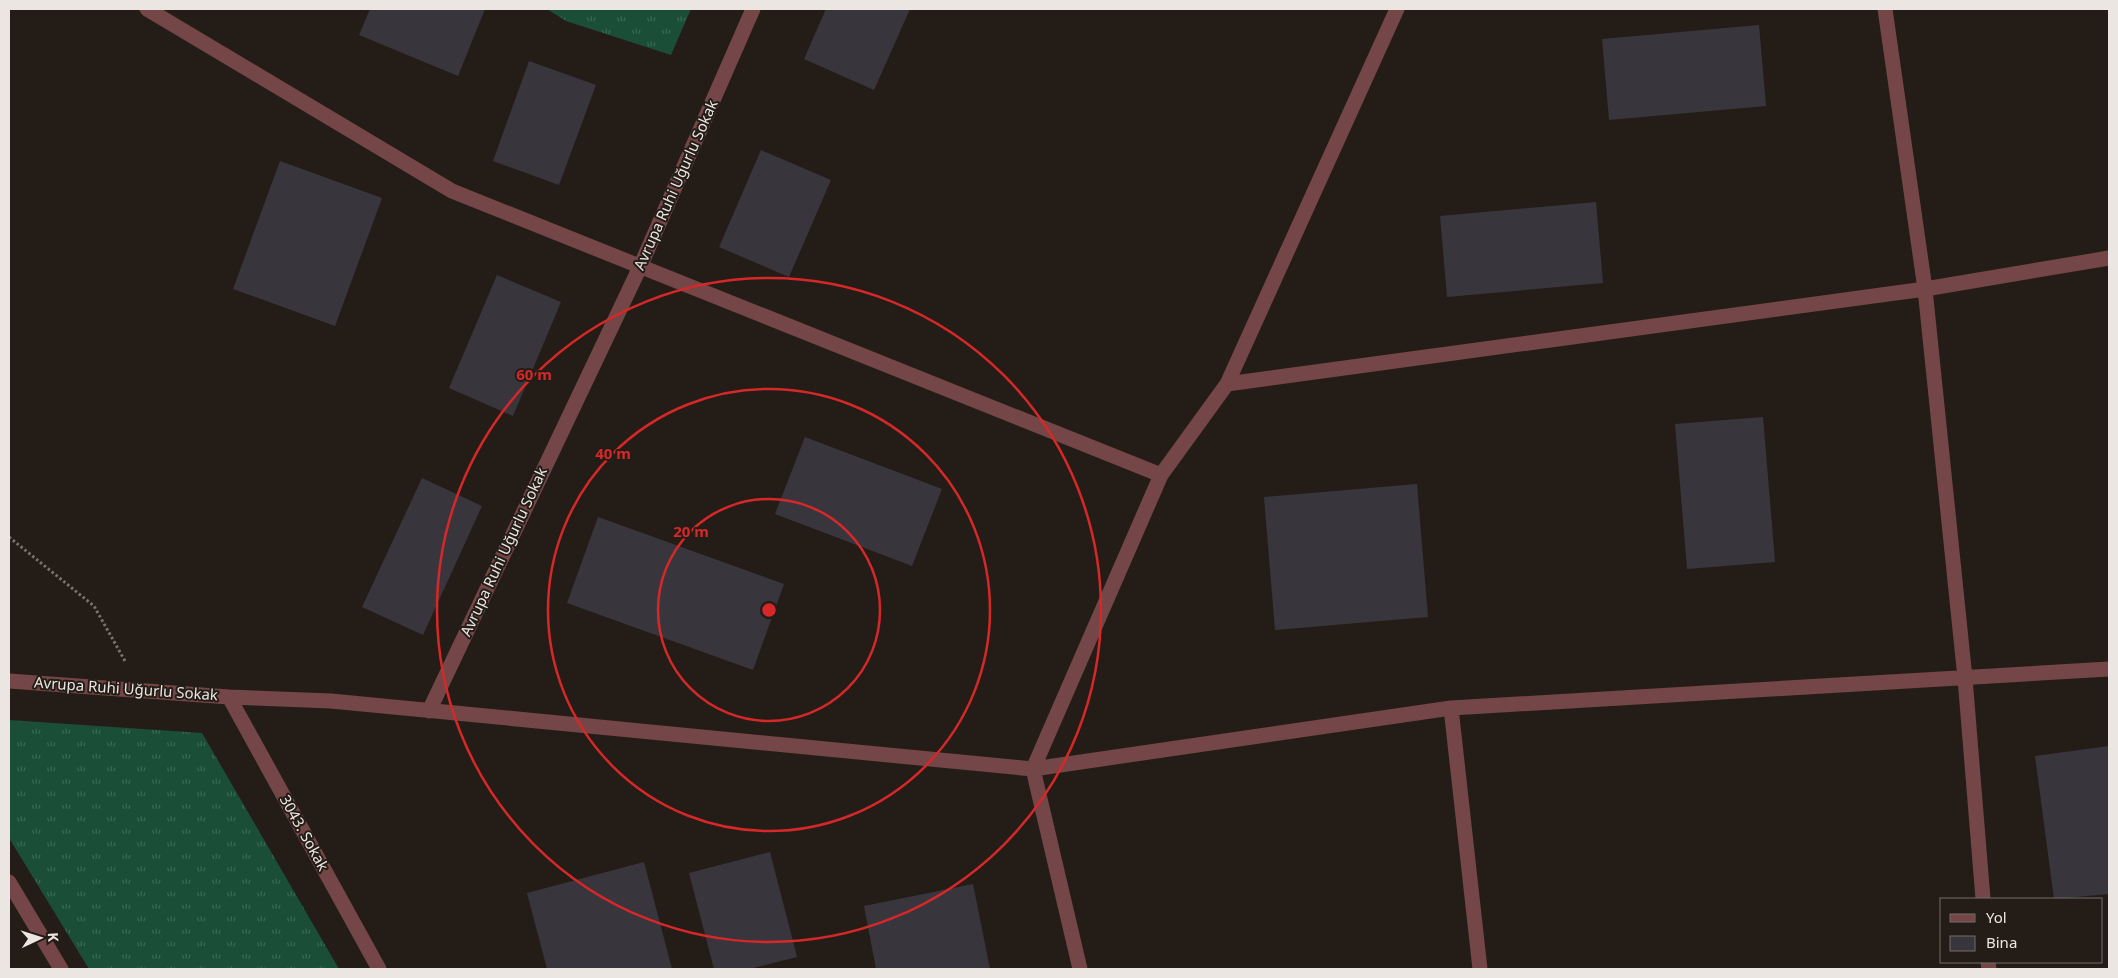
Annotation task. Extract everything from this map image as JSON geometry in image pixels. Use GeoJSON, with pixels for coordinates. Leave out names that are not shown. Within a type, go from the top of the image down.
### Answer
{"type":"FeatureCollection","features":[{"type":"Feature","properties":{"kind":"street"},"geometry":{"type":"LineString","coordinates":[[147,9],[452,191],[1161,475]]}},
{"type":"Feature","properties":{"kind":"street","name":"Avrupa Ruhi Uğurlu Sokak"},"geometry":{"type":"LineString","coordinates":[[9,681],[229,697],[331,701],[429,711],[640,266],[753,9]]}},
{"type":"Feature","properties":{"kind":"street"},"geometry":{"type":"LineString","coordinates":[[1080,969],[1033,769],[1161,475],[1227,384],[1397,9]]}},
{"type":"Feature","properties":{"kind":"street"},"geometry":{"type":"LineString","coordinates":[[1885,9],[1925,289],[1965,678],[1983,898]]}},
{"type":"Feature","properties":{"kind":"street"},"geometry":{"type":"LineString","coordinates":[[1227,384],[1925,289],[2109,258]]}},
{"type":"Feature","properties":{"kind":"street"},"geometry":{"type":"LineString","coordinates":[[429,711],[1033,769],[1451,708],[2109,669]]}},
{"type":"Feature","properties":{"kind":"street","name":"3043. Sokak"},"geometry":{"type":"LineString","coordinates":[[229,697],[379,969]]}},
{"type":"Feature","properties":{"kind":"street"},"geometry":{"type":"LineString","coordinates":[[1451,708],[1480,969]]}},
{"type":"Feature","properties":{"kind":"street"},"geometry":{"type":"LineString","coordinates":[[9,882],[61,969]]}},
{"type":"Feature","properties":{"kind":"path"},"geometry":{"type":"LineString","coordinates":[[9,537],[94,606],[140,690]]}},
{"type":"Feature","properties":{"kind":"green space"},"geometry":{"type":"Polygon","coordinates":[[[547,9],[691,9],[671,55],[566,21],[547,9]]]}},
{"type":"Feature","properties":{"kind":"green space"},"geometry":{"type":"Polygon","coordinates":[[[9,720],[202,733],[339,969],[89,969],[9,838],[9,720]]]}},
{"type":"Feature","properties":{"kind":"building"},"geometry":{"type":"Polygon","coordinates":[[[370,9],[485,9],[458,76],[359,35],[370,9]]]}},
{"type":"Feature","properties":{"kind":"building"},"geometry":{"type":"Polygon","coordinates":[[[826,9],[910,9],[874,90],[804,59],[826,9]]]}},
{"type":"Feature","properties":{"kind":"building"},"geometry":{"type":"Polygon","coordinates":[[[1759,25],[1766,106],[1609,120],[1602,39],[1759,25]]]}},
{"type":"Feature","properties":{"kind":"building"},"geometry":{"type":"Polygon","coordinates":[[[529,61],[596,85],[559,185],[493,161],[529,61]]]}},
{"type":"Feature","properties":{"kind":"building"},"geometry":{"type":"Polygon","coordinates":[[[761,150],[831,180],[789,277],[719,247],[761,150]]]}},
{"type":"Feature","properties":{"kind":"building"},"geometry":{"type":"Polygon","coordinates":[[[280,161],[382,198],[335,326],[233,289],[280,161]]]}},
{"type":"Feature","properties":{"kind":"building"},"geometry":{"type":"Polygon","coordinates":[[[1596,202],[1603,283],[1447,297],[1440,216],[1596,202]]]}},
{"type":"Feature","properties":{"kind":"building"},"geometry":{"type":"Polygon","coordinates":[[[497,275],[561,302],[513,416],[449,388],[497,275]]]}},
{"type":"Feature","properties":{"kind":"building"},"geometry":{"type":"Polygon","coordinates":[[[1763,417],[1775,562],[1687,569],[1675,424],[1763,417]]]}},
{"type":"Feature","properties":{"kind":"building"},"geometry":{"type":"Polygon","coordinates":[[[805,437],[942,489],[912,566],[775,514],[805,437]]]}},
{"type":"Feature","properties":{"kind":"building"},"geometry":{"type":"Polygon","coordinates":[[[422,478],[482,506],[423,635],[362,607],[422,478]]]}},
{"type":"Feature","properties":{"kind":"building"},"geometry":{"type":"Polygon","coordinates":[[[1417,484],[1428,617],[1275,630],[1264,497],[1417,484]]]}},
{"type":"Feature","properties":{"kind":"building"},"geometry":{"type":"Polygon","coordinates":[[[598,517],[784,584],[753,670],[567,603],[598,517]]]}},
{"type":"Feature","properties":{"kind":"building"},"geometry":{"type":"Polygon","coordinates":[[[2109,746],[2109,894],[2054,898],[2035,756],[2109,746]]]}},
{"type":"Feature","properties":{"kind":"building"},"geometry":{"type":"Polygon","coordinates":[[[770,852],[797,957],[749,969],[714,969],[689,873],[770,852]]]}},
{"type":"Feature","properties":{"kind":"building"},"geometry":{"type":"Polygon","coordinates":[[[644,862],[672,969],[547,969],[527,893],[644,862]]]}},
{"type":"Feature","properties":{"kind":"building"},"geometry":{"type":"Polygon","coordinates":[[[973,884],[990,969],[876,969],[864,906],[973,884]]]}}]}
